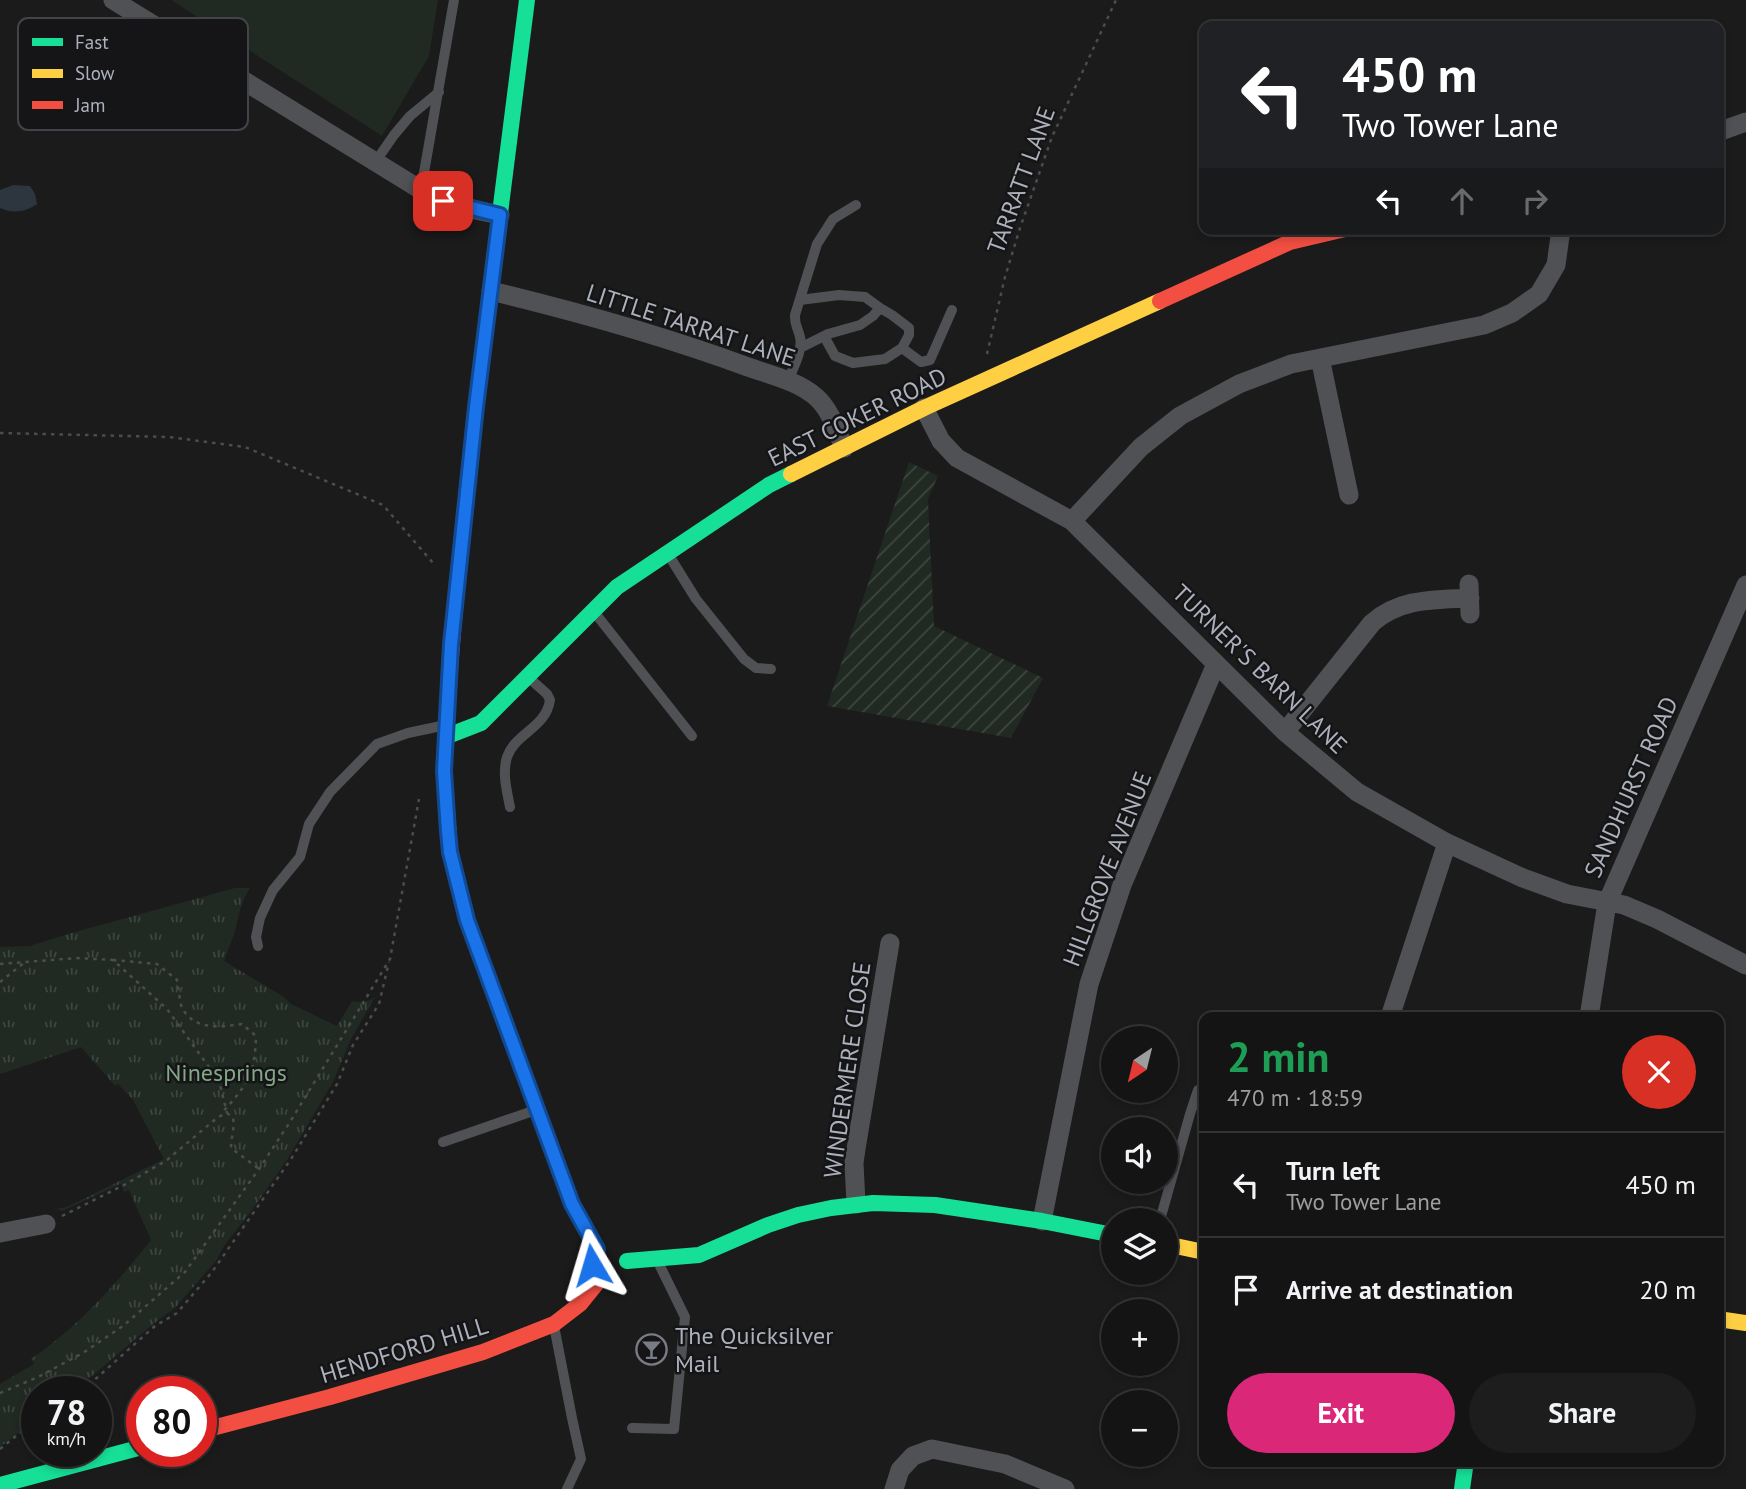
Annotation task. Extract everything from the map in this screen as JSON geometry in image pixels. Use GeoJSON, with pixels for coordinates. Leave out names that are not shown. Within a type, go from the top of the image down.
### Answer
{"type":"FeatureCollection","features":[{"type":"Feature","properties":{"kind":"main road"},"geometry":{"type":"LineString","coordinates":[[527,0],[474,421],[452,632],[444,771],[450,852],[467,920],[572,1204],[613,1262],[699,1255],[798,1215],[856,1204],[934,1205],[1101,1232]]}},
{"type":"Feature","properties":{"kind":"main road","name":"EAST COKER ROAD"},"geometry":{"type":"LineString","coordinates":[[445,731],[481,723],[617,587],[769,485],[923,408],[1290,242],[1320,235]]}},
{"type":"Feature","properties":{"kind":"main road"},"geometry":{"type":"LineString","coordinates":[[1178,1247],[1199,1251]]}},
{"type":"Feature","properties":{"kind":"main road","name":"HENDFORD HILL"},"geometry":{"type":"LineString","coordinates":[[217,1427],[483,1352],[554,1324],[580,1304],[613,1262]]}},
{"type":"Feature","properties":{"kind":"main road"},"geometry":{"type":"LineString","coordinates":[[1724,1320],[1746,1323]]}},
{"type":"Feature","properties":{"kind":"main road"},"geometry":{"type":"LineString","coordinates":[[0,1485],[126,1451]]}},
{"type":"Feature","properties":{"kind":"main road"},"geometry":{"type":"LineString","coordinates":[[1462,1489],[1465,1467]]}},
{"type":"Feature","properties":{"kind":"street"},"geometry":{"type":"LineString","coordinates":[[113,0],[142,18]]}},
{"type":"Feature","properties":{"kind":"street"},"geometry":{"type":"LineString","coordinates":[[248,83],[421,190],[443,201],[500,215]]}},
{"type":"Feature","properties":{"kind":"street"},"geometry":{"type":"LineString","coordinates":[[1724,130],[1746,122]]}},
{"type":"Feature","properties":{"kind":"street"},"geometry":{"type":"LineString","coordinates":[[1072,521],[1141,447],[1180,416],[1239,384],[1291,365],[1484,325],[1512,313],[1539,294],[1556,265],[1560,235]]}},
{"type":"Feature","properties":{"kind":"street","name":"LITTLE TARRAT LANE"},"geometry":{"type":"LineString","coordinates":[[491,291],[613,323],[788,381],[817,398],[828,412],[844,448]]}},
{"type":"Feature","properties":{"kind":"street"},"geometry":{"type":"LineString","coordinates":[[1320,358],[1349,495]]}},
{"type":"Feature","properties":{"kind":"street","name":"TURNER'S BARN LANE"},"geometry":{"type":"LineString","coordinates":[[923,408],[941,441],[957,458],[1072,521],[1286,732],[1357,792],[1447,843],[1523,878],[1567,894],[1624,905],[1746,965]]}},
{"type":"Feature","properties":{"kind":"street","name":"SANDHURST ROAD"},"geometry":{"type":"LineString","coordinates":[[1590,1012],[1607,903],[1746,585]]}},
{"type":"Feature","properties":{"kind":"street"},"geometry":{"type":"LineString","coordinates":[[1286,732],[1372,623],[1383,613],[1416,601],[1470,599]]}},
{"type":"Feature","properties":{"kind":"street","name":"HILLGROVE AVENUE"},"geometry":{"type":"LineString","coordinates":[[1042,1221],[1088,984],[1122,885],[1216,664]]}},
{"type":"Feature","properties":{"kind":"street"},"geometry":{"type":"LineString","coordinates":[[1392,1012],[1447,843]]}},
{"type":"Feature","properties":{"kind":"street","name":"WINDERMERE CLOSE"},"geometry":{"type":"LineString","coordinates":[[856,1204],[854,1163],[890,943]]}},
{"type":"Feature","properties":{"kind":"street"},"geometry":{"type":"LineString","coordinates":[[0,1233],[46,1224]]}},
{"type":"Feature","properties":{"kind":"street"},"geometry":{"type":"LineString","coordinates":[[894,1489],[900,1470],[913,1456],[932,1449],[1005,1464],[1065,1489]]}},
{"type":"Feature","properties":{"kind":"lane"},"geometry":{"type":"LineString","coordinates":[[421,190],[454,0]]}},
{"type":"Feature","properties":{"kind":"lane"},"geometry":{"type":"LineString","coordinates":[[376,161],[410,116],[439,92]]}},
{"type":"Feature","properties":{"kind":"lane"},"geometry":{"type":"LineString","coordinates":[[788,381],[800,348],[801,338],[794,322],[817,244],[833,219],[856,205]]}},
{"type":"Feature","properties":{"kind":"lane"},"geometry":{"type":"LineString","coordinates":[[800,300],[839,295],[865,298],[909,328],[909,335],[902,348],[885,359],[853,363],[835,356],[824,336]]}},
{"type":"Feature","properties":{"kind":"lane"},"geometry":{"type":"LineString","coordinates":[[800,348],[824,336],[860,325],[880,308]]}},
{"type":"Feature","properties":{"kind":"lane"},"geometry":{"type":"LineString","coordinates":[[902,348],[921,362],[930,360],[951,310]]}},
{"type":"Feature","properties":{"kind":"lane"},"geometry":{"type":"LineString","coordinates":[[668,554],[696,599],[744,659],[756,668],[771,669]]}},
{"type":"Feature","properties":{"kind":"lane"},"geometry":{"type":"LineString","coordinates":[[593,611],[692,736]]}},
{"type":"Feature","properties":{"kind":"lane"},"geometry":{"type":"LineString","coordinates":[[510,807],[505,777],[508,754],[546,715],[550,700],[547,694],[527,677]]}},
{"type":"Feature","properties":{"kind":"lane"},"geometry":{"type":"LineString","coordinates":[[258,946],[256,937],[264,909],[273,890],[300,857],[309,824],[330,792],[377,744],[408,733],[445,731]]}},
{"type":"Feature","properties":{"kind":"lane"},"geometry":{"type":"LineString","coordinates":[[1163,1208],[1199,1090]]}},
{"type":"Feature","properties":{"kind":"lane"},"geometry":{"type":"LineString","coordinates":[[443,1142],[538,1110]]}},
{"type":"Feature","properties":{"kind":"lane"},"geometry":{"type":"LineString","coordinates":[[632,1428],[674,1429],[685,1317],[657,1259]]}},
{"type":"Feature","properties":{"kind":"lane"},"geometry":{"type":"LineString","coordinates":[[554,1324],[581,1459],[567,1489]]}},
{"type":"Feature","properties":{"kind":"path","name":"TARRATT LANE"},"geometry":{"type":"LineString","coordinates":[[987,352],[1005,277],[1052,137],[1116,0]]}},
{"type":"Feature","properties":{"kind":"path"},"geometry":{"type":"LineString","coordinates":[[0,433],[169,437],[246,447],[383,505],[441,571]]}},
{"type":"Feature","properties":{"kind":"path"},"geometry":{"type":"LineString","coordinates":[[99,1376],[155,1325],[177,1312],[212,1272],[291,1160],[337,1084],[353,1045],[379,1004],[390,959],[419,800]]}},
{"type":"Feature","properties":{"kind":"path"},"geometry":{"type":"LineString","coordinates":[[0,964],[77,958],[158,964],[177,980],[182,1007],[194,1021],[214,1027],[242,1024],[256,1036],[256,1058],[245,1087],[218,1117],[167,1160],[46,1224]]}},
{"type":"Feature","properties":{"kind":"path"},"geometry":{"type":"LineString","coordinates":[[0,1393],[83,1353],[123,1326],[186,1272],[290,1122],[390,959]]}},
{"type":"Feature","properties":{"kind":"path"},"geometry":{"type":"LineString","coordinates":[[113,960],[167,1009],[219,1081],[227,1114],[233,1118],[235,1126],[231,1136],[231,1148],[259,1169]]}},
{"type":"Feature","properties":{"kind":"path"},"geometry":{"type":"LineString","coordinates":[[0,982],[26,962]]}},
{"type":"Feature","properties":{"kind":"path"},"geometry":{"type":"LineString","coordinates":[[218,1117],[227,1114]]}},
{"type":"Feature","properties":{"kind":"path"},"geometry":{"type":"LineString","coordinates":[[0,1449],[21,1432]]}},
{"type":"Feature","properties":{"kind":"green space"},"geometry":{"type":"Polygon","coordinates":[[[171,0],[438,0],[429,56],[382,136],[248,50],[248,18],[199,18],[171,0]]]}},
{"type":"Feature","properties":{"kind":"green space"},"geometry":{"type":"Polygon","coordinates":[[[909,462],[938,476],[928,499],[934,626],[1043,678],[1011,738],[827,706],[909,462]]]}},
{"type":"Feature","properties":{"kind":"green space","name":"Ninesprings"},"geometry":{"type":"Polygon","coordinates":[[[235,888],[250,888],[241,907],[224,961],[284,997],[291,1004],[337,1026],[352,1001],[364,1002],[375,997],[351,1039],[333,1082],[287,1160],[216,1261],[175,1308],[92,1376],[21,1376],[21,1431],[0,1447],[0,1384],[34,1364],[31,1359],[65,1333],[96,1304],[151,1240],[129,1190],[124,1192],[121,1184],[62,1211],[57,1209],[67,1207],[164,1159],[133,1100],[118,1084],[115,1086],[81,1047],[0,1074],[0,947],[30,946],[235,888]]]}},
{"type":"Feature","properties":{"kind":"shaded area"},"geometry":{"type":"Polygon","coordinates":[[[13,185],[30,186],[37,204],[19,211],[0,208],[0,190],[13,185]]]}},
{"type":"Feature","properties":{"kind":"traffic: fast"},"geometry":{"type":"LineString","coordinates":[[491,284],[527,0]]}},
{"type":"Feature","properties":{"kind":"traffic: fast"},"geometry":{"type":"LineString","coordinates":[[445,737],[481,723],[617,587],[769,485],[791,474]]}},
{"type":"Feature","properties":{"kind":"traffic: fast"},"geometry":{"type":"LineString","coordinates":[[627,1261],[699,1255],[798,1215],[873,1203],[935,1205],[1101,1233]]}},
{"type":"Feature","properties":{"kind":"traffic: fast"},"geometry":{"type":"LineString","coordinates":[[0,1485],[126,1451]]}},
{"type":"Feature","properties":{"kind":"traffic: fast"},"geometry":{"type":"LineString","coordinates":[[1462,1489],[1465,1467]]}},
{"type":"Feature","properties":{"kind":"traffic: slow"},"geometry":{"type":"LineString","coordinates":[[791,474],[924,408],[1160,301]]}},
{"type":"Feature","properties":{"kind":"traffic: slow"},"geometry":{"type":"LineString","coordinates":[[446,728],[444,771],[450,852],[467,921],[572,1204],[597,1249]]}},
{"type":"Feature","properties":{"kind":"traffic: slow"},"geometry":{"type":"LineString","coordinates":[[1178,1247],[1199,1251]]}},
{"type":"Feature","properties":{"kind":"traffic: slow"},"geometry":{"type":"LineString","coordinates":[[1724,1320],[1746,1323]]}},
{"type":"Feature","properties":{"kind":"traffic: jam"},"geometry":{"type":"LineString","coordinates":[[1160,301],[1290,242],[1320,235]]}},
{"type":"Feature","properties":{"kind":"traffic: jam"},"geometry":{"type":"LineString","coordinates":[[446,728],[459,562],[491,284]]}},
{"type":"Feature","properties":{"kind":"traffic: jam"},"geometry":{"type":"LineString","coordinates":[[217,1427],[483,1352],[554,1324],[580,1304],[601,1278]]}},
{"type":"Feature","properties":{"kind":"place","name":"The Quicksilver Mail"},"geometry":{"type":"Point","coordinates":[652,1349]}},
{"type":"Feature","properties":{"kind":"route"},"geometry":{"type":"LineString","coordinates":[[443,201],[500,215],[476,407],[448,676],[444,771],[450,852],[467,920],[572,1204],[597,1249],[592,1265]]}}]}
